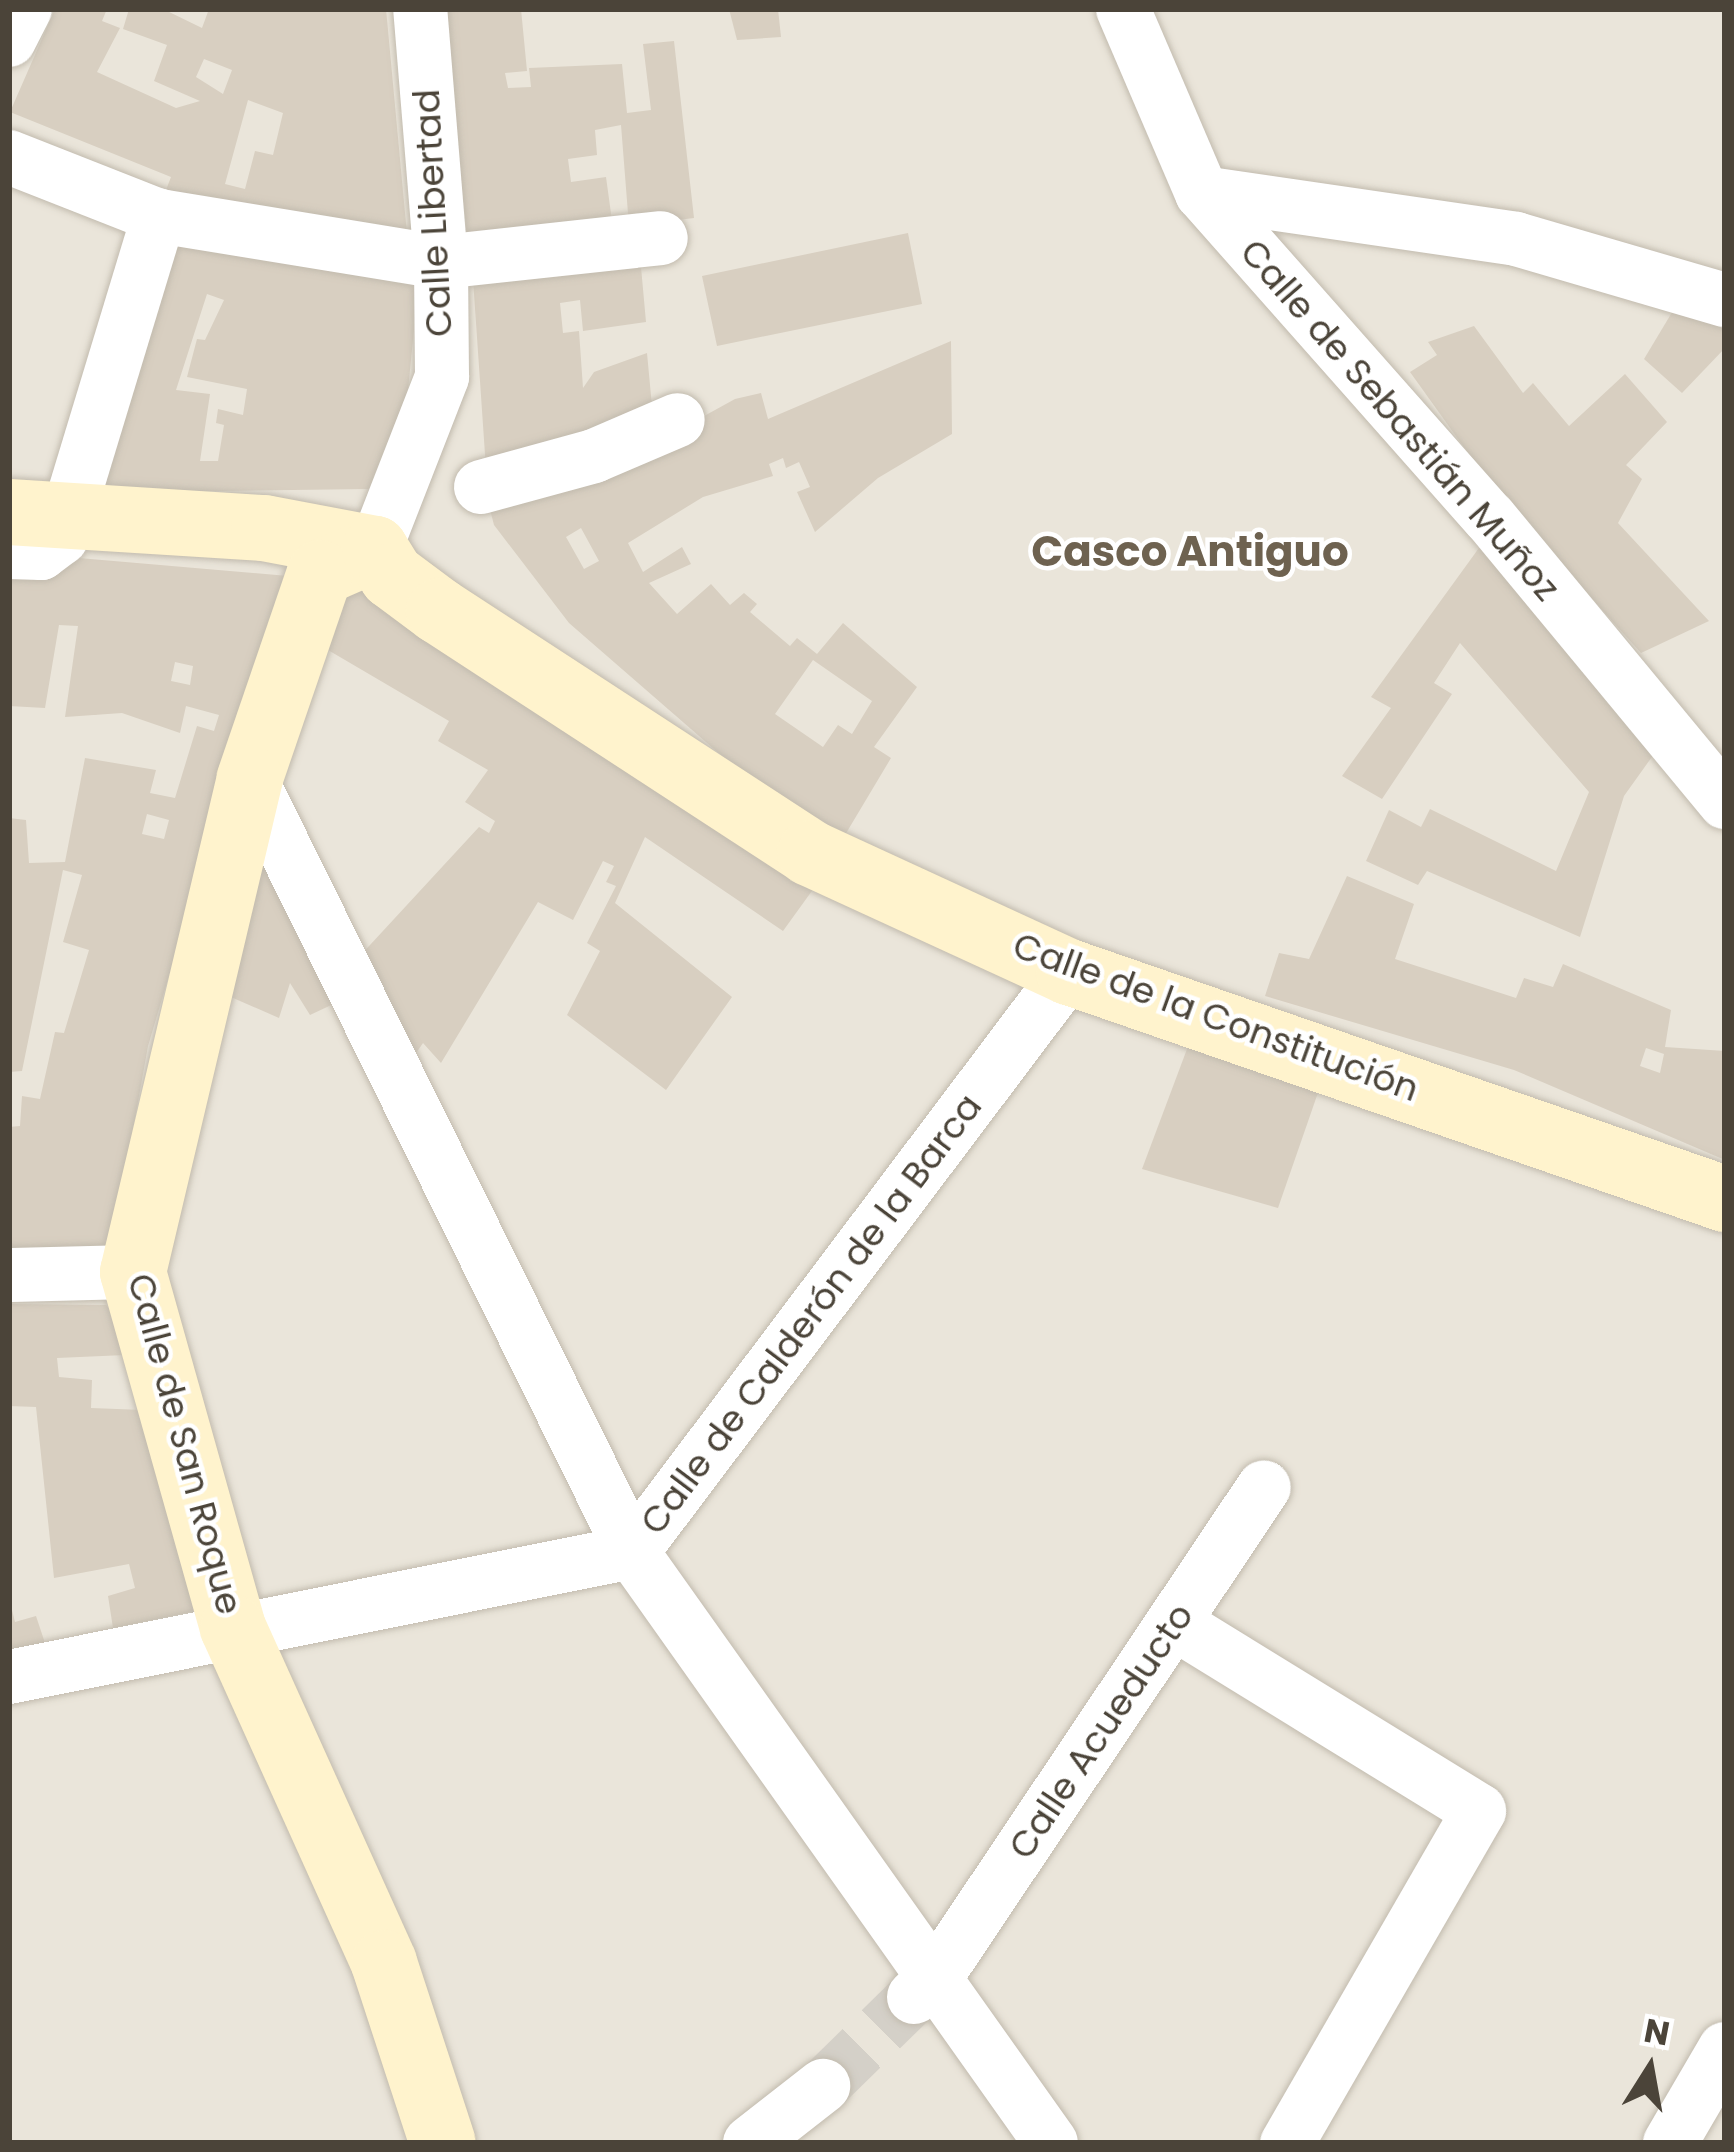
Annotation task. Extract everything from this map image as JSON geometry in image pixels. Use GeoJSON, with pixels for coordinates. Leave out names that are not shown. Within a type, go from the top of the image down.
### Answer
{"type":"FeatureCollection","features":[{"type":"Feature","properties":{"kind":"street"},"geometry":{"type":"LineString","coordinates":[[9,40],[25,9]]}},
{"type":"Feature","properties":{"kind":"street","name":"Calle Libertad"},"geometry":{"type":"LineString","coordinates":[[375,549],[442,377],[441,262],[420,9]]}},
{"type":"Feature","properties":{"kind":"street","name":"Calle de Sebastián Muñoz"},"geometry":{"type":"LineString","coordinates":[[1123,9],[1202,193],[1490,518],[1725,802]]}},
{"type":"Feature","properties":{"kind":"street"},"geometry":{"type":"LineString","coordinates":[[9,157],[159,216],[441,262],[661,238]]}},
{"type":"Feature","properties":{"kind":"street"},"geometry":{"type":"LineString","coordinates":[[1202,193],[1516,239],[1725,300]]}},
{"type":"Feature","properties":{"kind":"street"},"geometry":{"type":"LineString","coordinates":[[37,514],[159,216]]}},
{"type":"Feature","properties":{"kind":"street"},"geometry":{"type":"LineString","coordinates":[[481,487],[595,456],[678,420]]}},
{"type":"Feature","properties":{"kind":"street"},"geometry":{"type":"LineString","coordinates":[[37,514],[264,528],[375,549]]}},
{"type":"Feature","properties":{"kind":"street"},"geometry":{"type":"LineString","coordinates":[[9,552],[41,553],[61,538],[37,514]]}},
{"type":"Feature","properties":{"kind":"street","name":"Calle de San Roque"},"geometry":{"type":"LineString","coordinates":[[375,549],[320,573],[250,778],[133,1272],[233,1628],[384,1964],[443,2143]]}},
{"type":"Feature","properties":{"kind":"street","name":"Calle de la Constitución"},"geometry":{"type":"LineString","coordinates":[[375,549],[392,576],[439,611],[810,854],[1069,972],[1725,1198]]}},
{"type":"Feature","properties":{"kind":"street"},"geometry":{"type":"LineString","coordinates":[[250,778],[632,1552],[926,1986],[1051,2143]]}},
{"type":"Feature","properties":{"kind":"street","name":"Calle de Calderón de la Barca"},"geometry":{"type":"LineString","coordinates":[[9,1677],[233,1628],[632,1552],[1069,972]]}},
{"type":"Feature","properties":{"kind":"street"},"geometry":{"type":"LineString","coordinates":[[9,1275],[133,1272]]}},
{"type":"Feature","properties":{"kind":"street","name":"Calle Acueducto"},"geometry":{"type":"LineString","coordinates":[[926,1986],[1264,1487]]}},
{"type":"Feature","properties":{"kind":"street"},"geometry":{"type":"LineString","coordinates":[[1174,1623],[1479,1811],[1287,2143]]}},
{"type":"Feature","properties":{"kind":"street"},"geometry":{"type":"LineString","coordinates":[[1670,2143],[1725,2049]]}},
{"type":"Feature","properties":{"kind":"street"},"geometry":{"type":"LineString","coordinates":[[750,2143],[823,2086]]}},
{"type":"Feature","properties":{"kind":"shaded area"},"geometry":{"type":"Polygon","coordinates":[[[9,9],[1725,9],[1725,2143],[9,2143],[9,9]]]}},
{"type":"Feature","properties":{"kind":"building"},"geometry":{"type":"Polygon","coordinates":[[[55,9],[107,9],[102,21],[120,28],[97,72],[176,108],[200,101],[154,81],[167,45],[123,29],[129,9],[163,9],[202,28],[209,9],[386,9],[408,245],[161,203],[171,177],[10,112],[55,9]],[[204,59],[196,77],[223,94],[232,70],[204,59]],[[248,100],[225,184],[245,189],[255,151],[273,155],[283,113],[248,100]]]}},
{"type":"Feature","properties":{"kind":"building"},"geometry":{"type":"Polygon","coordinates":[[[443,9],[521,9],[527,71],[505,73],[508,88],[531,87],[529,68],[622,64],[627,113],[651,110],[643,44],[674,41],[694,218],[629,226],[621,125],[595,130],[597,155],[568,159],[571,182],[606,177],[613,228],[468,246],[443,9]]]}},
{"type":"Feature","properties":{"kind":"building"},"geometry":{"type":"Polygon","coordinates":[[[729,9],[778,9],[781,37],[737,40],[729,9]]]}},
{"type":"Feature","properties":{"kind":"building"},"geometry":{"type":"Polygon","coordinates":[[[155,232],[419,279],[408,390],[369,489],[75,493],[155,232]],[[207,294],[176,390],[210,394],[200,461],[218,461],[224,425],[216,423],[218,409],[243,415],[247,389],[187,377],[197,339],[205,340],[224,300],[207,294]]]}},
{"type":"Feature","properties":{"kind":"building"},"geometry":{"type":"Polygon","coordinates":[[[908,233],[922,304],[717,346],[702,276],[908,233]]]}},
{"type":"Feature","properties":{"kind":"building"},"geometry":{"type":"Polygon","coordinates":[[[640,256],[646,322],[583,331],[580,300],[560,303],[563,333],[579,331],[583,388],[594,372],[647,353],[653,417],[486,469],[473,279],[640,256]]]}},
{"type":"Feature","properties":{"kind":"building"},"geometry":{"type":"Polygon","coordinates":[[[1680,299],[1725,315],[1725,348],[1682,393],[1644,359],[1680,299]]]}},
{"type":"Feature","properties":{"kind":"building"},"geometry":{"type":"Polygon","coordinates":[[[1474,326],[1523,393],[1533,383],[1569,426],[1625,374],[1667,422],[1626,465],[1642,479],[1618,523],[1709,621],[1641,653],[1496,492],[1410,372],[1437,355],[1428,342],[1474,326]]]}},
{"type":"Feature","properties":{"kind":"building"},"geometry":{"type":"Polygon","coordinates":[[[951,341],[952,434],[878,478],[815,532],[797,492],[810,487],[799,462],[786,468],[783,458],[769,464],[773,476],[703,497],[628,543],[643,572],[682,547],[691,564],[649,583],[677,614],[711,584],[730,605],[744,593],[757,604],[750,612],[790,646],[797,638],[817,654],[843,623],[917,687],[874,747],[891,758],[845,835],[737,769],[569,623],[494,525],[487,498],[686,426],[735,399],[761,393],[768,419],[951,341]],[[581,528],[566,537],[584,569],[599,561],[581,528]],[[813,660],[775,714],[823,747],[838,725],[852,734],[872,701],[813,660]]]}},
{"type":"Feature","properties":{"kind":"building"},"geometry":{"type":"Polygon","coordinates":[[[1484,541],[1659,747],[1624,796],[1580,937],[1427,871],[1418,885],[1366,861],[1389,810],[1421,827],[1430,809],[1556,871],[1589,792],[1460,643],[1434,683],[1452,694],[1382,799],[1342,776],[1391,708],[1371,697],[1484,541]]]}},
{"type":"Feature","properties":{"kind":"building"},"geometry":{"type":"Polygon","coordinates":[[[9,552],[288,576],[148,1046],[111,1252],[9,1262],[9,1127],[20,1126],[22,1096],[40,1099],[55,1032],[64,1033],[89,950],[63,942],[82,875],[63,870],[22,1071],[9,1072],[9,818],[26,820],[29,863],[65,862],[85,758],[156,770],[150,793],[175,798],[197,726],[214,731],[219,715],[186,706],[180,733],[122,713],[65,717],[78,626],[59,625],[45,708],[9,706],[9,552]],[[175,662],[171,681],[190,685],[193,666],[175,662]],[[147,814],[142,834],[164,839],[169,820],[147,814]]]}},
{"type":"Feature","properties":{"kind":"building"},"geometry":{"type":"Polygon","coordinates":[[[350,582],[822,877],[783,931],[645,837],[615,903],[732,997],[666,1090],[567,1015],[600,951],[587,943],[616,886],[606,882],[614,866],[603,861],[573,920],[538,902],[441,1063],[423,1043],[412,1059],[358,958],[479,827],[489,833],[495,821],[465,802],[488,770],[438,741],[449,721],[328,650],[350,582]]]}},
{"type":"Feature","properties":{"kind":"building"},"geometry":{"type":"Polygon","coordinates":[[[269,854],[344,999],[310,1015],[290,983],[279,1018],[224,994],[254,861],[269,854]]]}},
{"type":"Feature","properties":{"kind":"building"},"geometry":{"type":"Polygon","coordinates":[[[1347,876],[1414,904],[1395,959],[1516,998],[1524,978],[1553,987],[1563,964],[1671,1010],[1665,1047],[1725,1051],[1725,1160],[1514,1070],[1265,996],[1279,953],[1309,959],[1347,876]],[[1646,1048],[1640,1066],[1660,1073],[1664,1054],[1646,1048]]]}},
{"type":"Feature","properties":{"kind":"building"},"geometry":{"type":"Polygon","coordinates":[[[1190,1041],[1321,1084],[1278,1208],[1142,1169],[1190,1041]]]}},
{"type":"Feature","properties":{"kind":"building"},"geometry":{"type":"Polygon","coordinates":[[[9,1304],[106,1305],[116,1315],[125,1355],[57,1358],[59,1377],[92,1380],[91,1408],[143,1410],[195,1611],[113,1628],[108,1596],[135,1588],[129,1564],[54,1578],[36,1407],[9,1406],[9,1304]]]}},
{"type":"Feature","properties":{"kind":"building"},"geometry":{"type":"Polygon","coordinates":[[[11,1606],[15,1622],[36,1616],[45,1643],[9,1650],[11,1606]]]}},
{"type":"Feature","properties":{"kind":"tunnel"},"geometry":{"type":"LineString","coordinates":[[823,2086],[914,1997]]}},
{"type":"Feature","properties":{"kind":"district","name":"Casco Antiguo"},"geometry":{"type":"Point","coordinates":[1190,552]}}]}
